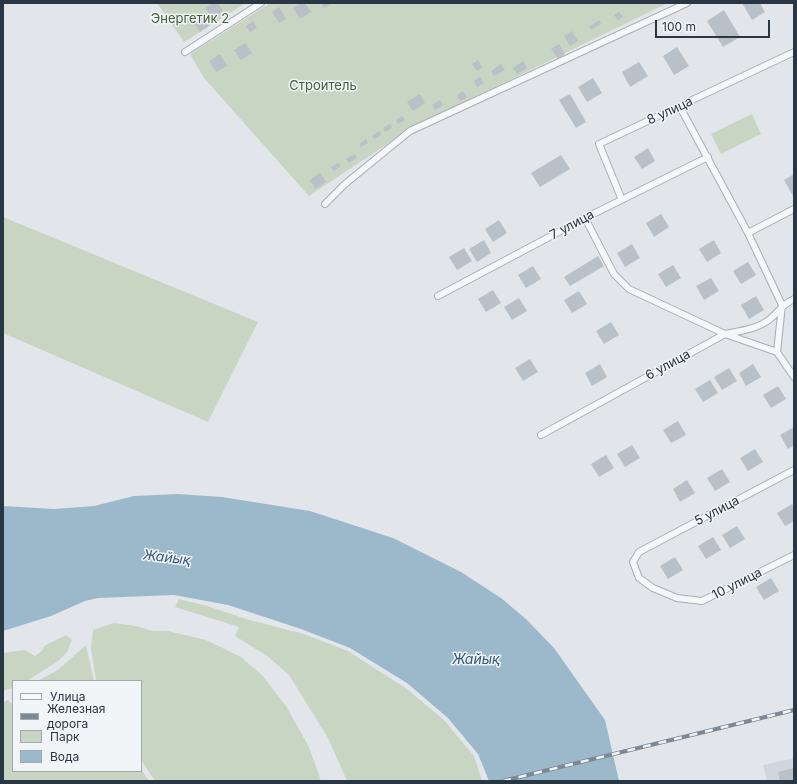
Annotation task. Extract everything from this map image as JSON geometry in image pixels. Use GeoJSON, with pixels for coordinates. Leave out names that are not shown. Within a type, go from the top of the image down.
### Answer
{"type":"FeatureCollection","features":[{"type":"Feature","properties":{"kind":"street"},"geometry":{"type":"LineString","coordinates":[[185,52],[261,3]]}},
{"type":"Feature","properties":{"kind":"street"},"geometry":{"type":"LineString","coordinates":[[325,204],[345,184],[410,132],[687,3]]}},
{"type":"Feature","properties":{"kind":"street","name":"8 улица"},"geometry":{"type":"LineString","coordinates":[[622,200],[599,144],[794,52]]}},
{"type":"Feature","properties":{"kind":"street"},"geometry":{"type":"LineString","coordinates":[[680,107],[748,233],[782,305],[777,352]]}},
{"type":"Feature","properties":{"kind":"street","name":"7 улица"},"geometry":{"type":"LineString","coordinates":[[438,296],[586,218],[708,158]]}},
{"type":"Feature","properties":{"kind":"street"},"geometry":{"type":"LineString","coordinates":[[748,233],[794,209]]}},
{"type":"Feature","properties":{"kind":"street"},"geometry":{"type":"LineString","coordinates":[[586,218],[614,274],[630,289],[725,334],[777,352],[794,377]]}},
{"type":"Feature","properties":{"kind":"street","name":"6 улица"},"geometry":{"type":"LineString","coordinates":[[541,435],[725,334],[751,329],[770,320],[782,305],[794,299]]}},
{"type":"Feature","properties":{"kind":"street","name":"5 улица"},"geometry":{"type":"LineString","coordinates":[[639,552],[794,470]]}},
{"type":"Feature","properties":{"kind":"street","name":"10 улица"},"geometry":{"type":"LineString","coordinates":[[639,552],[633,562],[639,578],[653,588],[677,598],[702,601],[794,555]]}},
{"type":"Feature","properties":{"kind":"shaded area"},"geometry":{"type":"Polygon","coordinates":[[[794,758],[794,781],[767,781],[763,765],[794,758]]]}},
{"type":"Feature","properties":{"kind":"green space","name":"Энергетик 2"},"geometry":{"type":"Polygon","coordinates":[[[157,3],[246,3],[184,42],[157,3]]]}},
{"type":"Feature","properties":{"kind":"green space","name":"Строитель"},"geometry":{"type":"Polygon","coordinates":[[[270,3],[668,3],[413,127],[309,196],[204,78],[190,54],[270,3]]]}},
{"type":"Feature","properties":{"kind":"green space"},"geometry":{"type":"Polygon","coordinates":[[[752,114],[761,134],[721,154],[711,134],[752,114]]]}},
{"type":"Feature","properties":{"kind":"green space"},"geometry":{"type":"Polygon","coordinates":[[[3,217],[258,322],[208,422],[3,333],[3,217]]]}},
{"type":"Feature","properties":{"kind":"green space"},"geometry":{"type":"Polygon","coordinates":[[[179,599],[304,634],[348,651],[407,689],[444,720],[474,756],[482,781],[347,781],[328,738],[289,675],[267,656],[235,636],[239,627],[175,607],[179,599]]]}},
{"type":"Feature","properties":{"kind":"green space"},"geometry":{"type":"Polygon","coordinates":[[[114,623],[136,626],[152,631],[168,631],[206,640],[241,657],[262,675],[286,706],[309,747],[321,781],[155,781],[142,762],[142,680],[96,680],[91,649],[93,630],[114,623]]]}},
{"type":"Feature","properties":{"kind":"green space"},"geometry":{"type":"Polygon","coordinates":[[[66,635],[72,640],[67,652],[58,661],[29,680],[12,680],[12,688],[3,691],[3,653],[25,650],[35,656],[42,651],[44,646],[66,635]]]}},
{"type":"Feature","properties":{"kind":"green space"},"geometry":{"type":"Polygon","coordinates":[[[86,645],[94,680],[39,680],[58,670],[86,645]]]}},
{"type":"Feature","properties":{"kind":"green space"},"geometry":{"type":"Polygon","coordinates":[[[7,700],[12,703],[12,772],[142,772],[142,770],[149,781],[3,781],[3,703],[7,700]]]}},
{"type":"Feature","properties":{"kind":"water","name":"Жайық"},"geometry":{"type":"Polygon","coordinates":[[[178,494],[222,497],[310,511],[393,538],[461,572],[501,598],[526,619],[554,648],[605,720],[619,781],[489,781],[478,754],[448,718],[407,683],[350,648],[301,629],[228,605],[174,595],[98,598],[85,601],[51,616],[3,631],[3,506],[54,509],[94,506],[134,496],[178,494]]]}},
{"type":"Feature","properties":{"kind":"building"},"geometry":{"type":"Polygon","coordinates":[[[213,3],[218,3],[223,11],[212,18],[205,8],[213,3]]]}},
{"type":"Feature","properties":{"kind":"building"},"geometry":{"type":"Polygon","coordinates":[[[301,3],[305,3],[311,12],[300,19],[293,8],[301,3]]]}},
{"type":"Feature","properties":{"kind":"building"},"geometry":{"type":"Polygon","coordinates":[[[321,3],[332,3],[324,8],[321,3]]]}},
{"type":"Feature","properties":{"kind":"building"},"geometry":{"type":"Polygon","coordinates":[[[742,3],[760,3],[765,12],[752,20],[742,3]]]}},
{"type":"Feature","properties":{"kind":"building"},"geometry":{"type":"Polygon","coordinates":[[[279,7],[286,19],[279,23],[272,12],[279,7]]]}},
{"type":"Feature","properties":{"kind":"building"},"geometry":{"type":"Polygon","coordinates":[[[724,10],[740,37],[723,47],[707,21],[724,10]]]}},
{"type":"Feature","properties":{"kind":"building"},"geometry":{"type":"Polygon","coordinates":[[[202,12],[210,25],[200,32],[191,18],[202,12]]]}},
{"type":"Feature","properties":{"kind":"building"},"geometry":{"type":"Polygon","coordinates":[[[619,12],[623,17],[618,20],[614,15],[619,12]]]}},
{"type":"Feature","properties":{"kind":"building"},"geometry":{"type":"Polygon","coordinates":[[[599,20],[601,24],[591,30],[589,27],[599,20]]]}},
{"type":"Feature","properties":{"kind":"building"},"geometry":{"type":"Polygon","coordinates":[[[253,21],[257,28],[250,32],[246,26],[253,21]]]}},
{"type":"Feature","properties":{"kind":"building"},"geometry":{"type":"Polygon","coordinates":[[[572,31],[578,41],[570,46],[564,36],[572,31]]]}},
{"type":"Feature","properties":{"kind":"building"},"geometry":{"type":"Polygon","coordinates":[[[245,43],[252,53],[241,60],[234,50],[245,43]]]}},
{"type":"Feature","properties":{"kind":"building"},"geometry":{"type":"Polygon","coordinates":[[[559,44],[565,54],[558,59],[551,49],[559,44]]]}},
{"type":"Feature","properties":{"kind":"building"},"geometry":{"type":"Polygon","coordinates":[[[677,47],[689,66],[674,75],[663,56],[677,47]]]}},
{"type":"Feature","properties":{"kind":"building"},"geometry":{"type":"Polygon","coordinates":[[[220,54],[227,66],[216,72],[209,61],[220,54]]]}},
{"type":"Feature","properties":{"kind":"building"},"geometry":{"type":"Polygon","coordinates":[[[478,60],[482,68],[477,71],[472,64],[478,60]]]}},
{"type":"Feature","properties":{"kind":"building"},"geometry":{"type":"Polygon","coordinates":[[[523,61],[527,68],[517,74],[513,68],[523,61]]]}},
{"type":"Feature","properties":{"kind":"building"},"geometry":{"type":"Polygon","coordinates":[[[639,62],[648,76],[630,87],[622,72],[639,62]]]}},
{"type":"Feature","properties":{"kind":"building"},"geometry":{"type":"Polygon","coordinates":[[[501,64],[505,70],[494,76],[491,71],[501,64]]]}},
{"type":"Feature","properties":{"kind":"building"},"geometry":{"type":"Polygon","coordinates":[[[480,77],[484,83],[477,87],[474,81],[480,77]]]}},
{"type":"Feature","properties":{"kind":"building"},"geometry":{"type":"Polygon","coordinates":[[[593,78],[602,93],[587,102],[578,87],[593,78]]]}},
{"type":"Feature","properties":{"kind":"building"},"geometry":{"type":"Polygon","coordinates":[[[463,91],[467,97],[460,101],[457,95],[463,91]]]}},
{"type":"Feature","properties":{"kind":"building"},"geometry":{"type":"Polygon","coordinates":[[[420,94],[425,103],[413,111],[407,102],[420,94]]]}},
{"type":"Feature","properties":{"kind":"building"},"geometry":{"type":"Polygon","coordinates":[[[570,94],[586,122],[576,128],[559,100],[570,94]]]}},
{"type":"Feature","properties":{"kind":"building"},"geometry":{"type":"Polygon","coordinates":[[[440,100],[443,105],[435,110],[432,105],[440,100]]]}},
{"type":"Feature","properties":{"kind":"building"},"geometry":{"type":"Polygon","coordinates":[[[402,116],[405,120],[398,124],[396,120],[402,116]]]}},
{"type":"Feature","properties":{"kind":"building"},"geometry":{"type":"Polygon","coordinates":[[[390,124],[392,128],[385,132],[383,128],[390,124]]]}},
{"type":"Feature","properties":{"kind":"building"},"geometry":{"type":"Polygon","coordinates":[[[379,131],[381,135],[374,139],[372,136],[379,131]]]}},
{"type":"Feature","properties":{"kind":"building"},"geometry":{"type":"Polygon","coordinates":[[[366,139],[368,143],[361,147],[359,144],[366,139]]]}},
{"type":"Feature","properties":{"kind":"building"},"geometry":{"type":"Polygon","coordinates":[[[648,148],[655,161],[642,169],[634,157],[648,148]]]}},
{"type":"Feature","properties":{"kind":"building"},"geometry":{"type":"Polygon","coordinates":[[[355,154],[357,158],[349,163],[346,159],[355,154]]]}},
{"type":"Feature","properties":{"kind":"building"},"geometry":{"type":"Polygon","coordinates":[[[561,155],[570,169],[540,187],[531,173],[561,155]]]}},
{"type":"Feature","properties":{"kind":"building"},"geometry":{"type":"Polygon","coordinates":[[[338,163],[341,166],[334,171],[331,167],[338,163]]]}},
{"type":"Feature","properties":{"kind":"building"},"geometry":{"type":"Polygon","coordinates":[[[320,173],[326,182],[315,189],[310,180],[320,173]]]}},
{"type":"Feature","properties":{"kind":"building"},"geometry":{"type":"Polygon","coordinates":[[[794,174],[794,198],[784,180],[794,174]]]}},
{"type":"Feature","properties":{"kind":"building"},"geometry":{"type":"Polygon","coordinates":[[[661,214],[669,227],[654,237],[646,223],[661,214]]]}},
{"type":"Feature","properties":{"kind":"building"},"geometry":{"type":"Polygon","coordinates":[[[499,220],[507,233],[493,242],[485,229],[499,220]]]}},
{"type":"Feature","properties":{"kind":"building"},"geometry":{"type":"Polygon","coordinates":[[[484,240],[491,253],[477,262],[469,249],[484,240]]]}},
{"type":"Feature","properties":{"kind":"building"},"geometry":{"type":"Polygon","coordinates":[[[714,240],[721,253],[707,262],[699,249],[714,240]]]}},
{"type":"Feature","properties":{"kind":"building"},"geometry":{"type":"Polygon","coordinates":[[[632,244],[640,258],[625,267],[617,253],[632,244]]]}},
{"type":"Feature","properties":{"kind":"building"},"geometry":{"type":"Polygon","coordinates":[[[464,248],[472,261],[457,270],[449,257],[464,248]]]}},
{"type":"Feature","properties":{"kind":"building"},"geometry":{"type":"Polygon","coordinates":[[[598,256],[604,266],[570,286],[564,277],[598,256]]]}},
{"type":"Feature","properties":{"kind":"building"},"geometry":{"type":"Polygon","coordinates":[[[748,262],[756,275],[741,284],[733,271],[748,262]]]}},
{"type":"Feature","properties":{"kind":"building"},"geometry":{"type":"Polygon","coordinates":[[[673,265],[681,278],[666,287],[658,274],[673,265]]]}},
{"type":"Feature","properties":{"kind":"building"},"geometry":{"type":"Polygon","coordinates":[[[533,266],[541,279],[526,288],[518,275],[533,266]]]}},
{"type":"Feature","properties":{"kind":"building"},"geometry":{"type":"Polygon","coordinates":[[[711,278],[719,291],[704,300],[696,286],[711,278]]]}},
{"type":"Feature","properties":{"kind":"building"},"geometry":{"type":"Polygon","coordinates":[[[493,290],[501,303],[486,312],[478,299],[493,290]]]}},
{"type":"Feature","properties":{"kind":"building"},"geometry":{"type":"Polygon","coordinates":[[[579,291],[587,304],[572,313],[564,300],[579,291]]]}},
{"type":"Feature","properties":{"kind":"building"},"geometry":{"type":"Polygon","coordinates":[[[756,296],[764,310],[749,319],[741,305],[756,296]]]}},
{"type":"Feature","properties":{"kind":"building"},"geometry":{"type":"Polygon","coordinates":[[[519,298],[527,311],[512,320],[504,307],[519,298]]]}},
{"type":"Feature","properties":{"kind":"building"},"geometry":{"type":"Polygon","coordinates":[[[611,322],[619,335],[604,344],[596,331],[611,322]]]}},
{"type":"Feature","properties":{"kind":"building"},"geometry":{"type":"Polygon","coordinates":[[[530,359],[538,372],[523,381],[515,368],[530,359]]]}},
{"type":"Feature","properties":{"kind":"building"},"geometry":{"type":"Polygon","coordinates":[[[600,364],[607,377],[592,386],[585,373],[600,364]]]}},
{"type":"Feature","properties":{"kind":"building"},"geometry":{"type":"Polygon","coordinates":[[[753,364],[761,377],[746,386],[739,373],[753,364]]]}},
{"type":"Feature","properties":{"kind":"building"},"geometry":{"type":"Polygon","coordinates":[[[729,368],[737,381],[722,390],[714,377],[729,368]]]}},
{"type":"Feature","properties":{"kind":"building"},"geometry":{"type":"Polygon","coordinates":[[[710,380],[718,393],[703,402],[695,389],[710,380]]]}},
{"type":"Feature","properties":{"kind":"building"},"geometry":{"type":"Polygon","coordinates":[[[778,386],[786,399],[771,408],[763,395],[778,386]]]}},
{"type":"Feature","properties":{"kind":"building"},"geometry":{"type":"Polygon","coordinates":[[[678,421],[686,435],[671,443],[663,430],[678,421]]]}},
{"type":"Feature","properties":{"kind":"building"},"geometry":{"type":"Polygon","coordinates":[[[794,427],[794,445],[788,449],[780,435],[794,427]]]}},
{"type":"Feature","properties":{"kind":"building"},"geometry":{"type":"Polygon","coordinates":[[[632,445],[640,458],[625,467],[617,454],[632,445]]]}},
{"type":"Feature","properties":{"kind":"building"},"geometry":{"type":"Polygon","coordinates":[[[755,449],[763,462],[748,471],[740,458],[755,449]]]}},
{"type":"Feature","properties":{"kind":"building"},"geometry":{"type":"Polygon","coordinates":[[[606,455],[614,468],[599,477],[591,464],[606,455]]]}},
{"type":"Feature","properties":{"kind":"building"},"geometry":{"type":"Polygon","coordinates":[[[722,469],[730,482],[715,491],[707,478],[722,469]]]}},
{"type":"Feature","properties":{"kind":"building"},"geometry":{"type":"Polygon","coordinates":[[[687,480],[695,493],[680,502],[673,489],[687,480]]]}},
{"type":"Feature","properties":{"kind":"building"},"geometry":{"type":"Polygon","coordinates":[[[792,504],[794,507],[794,521],[785,526],[777,513],[792,504]]]}},
{"type":"Feature","properties":{"kind":"building"},"geometry":{"type":"Polygon","coordinates":[[[737,526],[745,539],[730,548],[722,535],[737,526]]]}},
{"type":"Feature","properties":{"kind":"building"},"geometry":{"type":"Polygon","coordinates":[[[713,537],[721,550],[706,559],[698,546],[713,537]]]}},
{"type":"Feature","properties":{"kind":"building"},"geometry":{"type":"Polygon","coordinates":[[[675,557],[683,570],[668,579],[660,566],[675,557]]]}},
{"type":"Feature","properties":{"kind":"building"},"geometry":{"type":"Polygon","coordinates":[[[771,578],[779,591],[764,600],[756,587],[771,578]]]}},
{"type":"Feature","properties":{"kind":"building"},"geometry":{"type":"Polygon","coordinates":[[[794,768],[794,781],[780,781],[778,772],[794,768]]]}},
{"type":"Feature","properties":{"kind":"railway"},"geometry":{"type":"LineString","coordinates":[[503,781],[794,710]]}}]}
